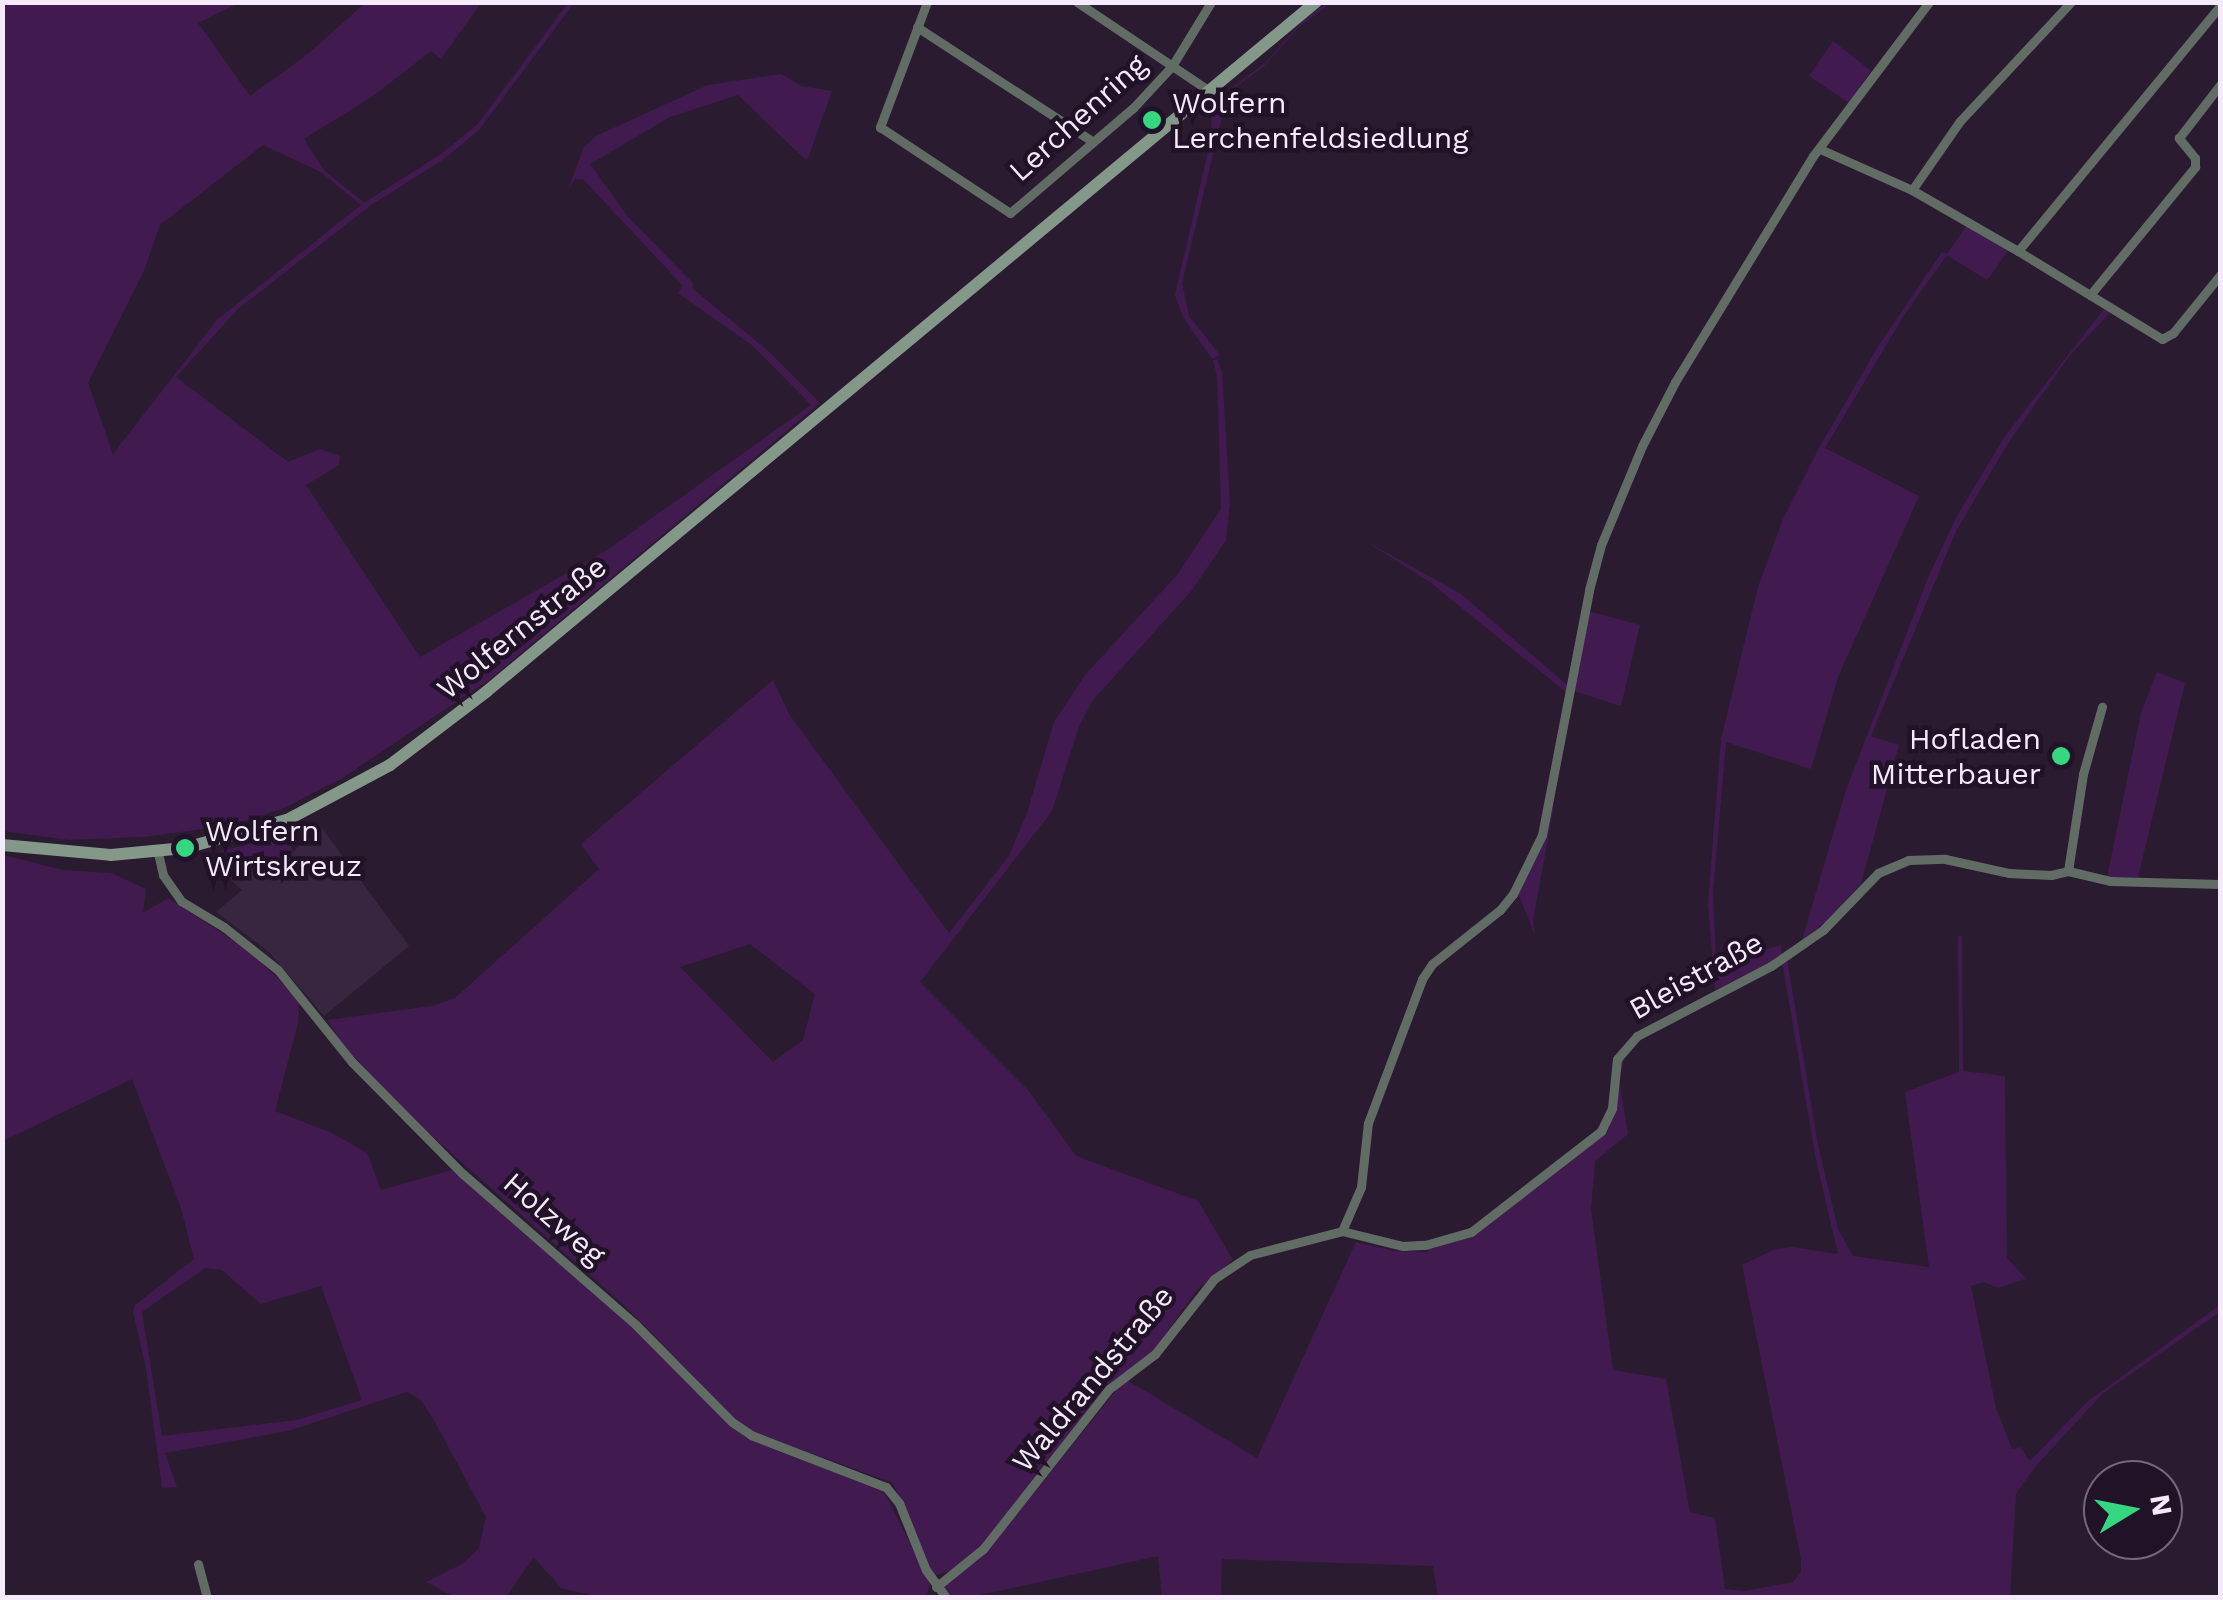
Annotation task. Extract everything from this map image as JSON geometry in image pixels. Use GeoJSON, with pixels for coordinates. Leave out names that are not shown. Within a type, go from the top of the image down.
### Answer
{"type":"FeatureCollection","features":[{"type":"Feature","properties":{"kind":"main road","name":"Wolfernstraße"},"geometry":{"type":"LineString","coordinates":[[2,845],[66,854],[158,852],[230,839],[288,820],[390,765],[486,692],[1316,2]]}},
{"type":"Feature","properties":{"kind":"street","name":"Lerchenring"},"geometry":{"type":"LineString","coordinates":[[926,2],[880,127],[1010,213],[1133,108],[1172,66],[1211,2]]}},
{"type":"Feature","properties":{"kind":"street"},"geometry":{"type":"LineString","coordinates":[[1077,2],[1172,66]]}},
{"type":"Feature","properties":{"kind":"street"},"geometry":{"type":"LineString","coordinates":[[1342,1231],[1361,1188],[1368,1123],[1422,978],[1432,964],[1491,920],[1530,863],[1550,805],[1589,590],[1614,507],[1675,382],[1790,194],[1929,2]]}},
{"type":"Feature","properties":{"kind":"street"},"geometry":{"type":"LineString","coordinates":[[1912,190],[1960,121],[2066,4]]}},
{"type":"Feature","properties":{"kind":"street"},"geometry":{"type":"LineString","coordinates":[[2018,251],[2220,6]]}},
{"type":"Feature","properties":{"kind":"street"},"geometry":{"type":"LineString","coordinates":[[917,27],[1092,141]]}},
{"type":"Feature","properties":{"kind":"street","name":"Lerchenring"},"geometry":{"type":"LineString","coordinates":[[1172,66],[1211,92]]}},
{"type":"Feature","properties":{"kind":"street"},"geometry":{"type":"LineString","coordinates":[[2090,295],[2195,167],[2195,158],[2179,138],[2220,84]]}},
{"type":"Feature","properties":{"kind":"street"},"geometry":{"type":"LineString","coordinates":[[1820,149],[1912,190],[2162,339],[2173,333],[2220,275]]}},
{"type":"Feature","properties":{"kind":"street"},"geometry":{"type":"LineString","coordinates":[[2102,707],[2083,774],[2068,871],[2110,881],[2220,884]]}},
{"type":"Feature","properties":{"kind":"street","name":"Holzweg"},"geometry":{"type":"LineString","coordinates":[[158,852],[163,875],[180,901],[224,928],[278,970],[352,1062],[463,1174],[636,1325],[732,1422],[751,1434],[886,1487],[898,1504],[936,1586],[946,1598]]}},
{"type":"Feature","properties":{"kind":"street","name":"Bleistraße"},"geometry":{"type":"LineString","coordinates":[[1342,1231],[1404,1246],[1425,1246],[1471,1232],[1601,1131],[1612,1108],[1617,1060],[1637,1036],[1771,966],[1824,930],[1878,873],[1908,860],[1945,859],[2023,874],[2068,871]]}},
{"type":"Feature","properties":{"kind":"street","name":"Waldrandstraße"},"geometry":{"type":"LineString","coordinates":[[936,1586],[983,1549],[1109,1389],[1155,1354],[1214,1279],[1260,1252],[1342,1231]]}},
{"type":"Feature","properties":{"kind":"street"},"geometry":{"type":"LineString","coordinates":[[198,1564],[207,1598]]}},
{"type":"Feature","properties":{"kind":"shaded area"},"geometry":{"type":"Polygon","coordinates":[[[2,3],[239,3],[198,23],[250,96],[308,54],[365,3],[481,3],[441,59],[431,51],[373,96],[304,139],[324,170],[364,203],[441,154],[477,125],[568,3],[574,3],[479,130],[444,159],[371,205],[238,309],[176,377],[288,462],[320,449],[340,456],[339,465],[306,485],[420,657],[607,550],[811,405],[753,346],[678,293],[683,286],[583,179],[575,179],[568,189],[584,147],[596,136],[708,85],[781,74],[801,86],[832,91],[807,161],[738,95],[670,117],[590,164],[628,217],[694,284],[692,288],[767,350],[820,403],[489,680],[344,777],[284,808],[232,825],[143,837],[69,840],[3,831],[2,3]],[[263,145],[160,225],[143,273],[88,383],[113,454],[217,320],[361,205],[321,172],[263,145]]]}},
{"type":"Feature","properties":{"kind":"shaded area"},"geometry":{"type":"Polygon","coordinates":[[[1331,3],[1300,26],[1262,68],[1231,90],[1225,104],[1182,283],[1189,316],[1220,355],[1212,359],[1183,317],[1175,295],[1210,143],[1213,102],[1265,63],[1302,22],[1331,3]]]}},
{"type":"Feature","properties":{"kind":"shaded area"},"geometry":{"type":"Polygon","coordinates":[[[1833,41],[1871,71],[1849,103],[1809,76],[1833,41]]]}},
{"type":"Feature","properties":{"kind":"shaded area"},"geometry":{"type":"Polygon","coordinates":[[[1967,225],[2008,251],[1987,280],[1947,255],[1904,315],[1825,448],[1919,496],[1838,677],[1811,769],[1726,742],[1713,893],[1716,965],[1781,945],[1782,956],[1715,990],[1708,904],[1721,739],[1758,587],[1783,519],[1819,448],[1879,345],[1942,252],[1947,254],[1967,225]]]}},
{"type":"Feature","properties":{"kind":"shaded area"},"geometry":{"type":"Polygon","coordinates":[[[2104,309],[2110,313],[2070,355],[2010,440],[1956,531],[1871,736],[1899,745],[1861,884],[1828,920],[1802,940],[1846,790],[1930,573],[1958,514],[2005,436],[2104,309]]]}},
{"type":"Feature","properties":{"kind":"shaded area"},"geometry":{"type":"Polygon","coordinates":[[[1217,359],[1222,373],[1230,503],[1226,540],[1192,590],[1093,700],[1079,726],[1052,811],[920,982],[1028,1090],[1076,1156],[1198,1201],[1233,1260],[1196,1291],[1153,1352],[1106,1387],[980,1547],[954,1569],[934,1576],[893,1483],[751,1431],[736,1420],[625,1306],[417,1123],[343,1045],[327,1020],[432,1006],[455,998],[599,869],[581,844],[773,680],[789,714],[949,933],[1009,856],[1027,813],[1054,722],[1085,675],[1178,574],[1221,509],[1217,375],[1213,361],[1217,359]],[[750,944],[680,967],[773,1062],[803,1040],[815,994],[750,944]]]}},
{"type":"Feature","properties":{"kind":"shaded area"},"geometry":{"type":"Polygon","coordinates":[[[1364,540],[1461,594],[1567,685],[1566,692],[1431,583],[1364,540]]]}},
{"type":"Feature","properties":{"kind":"shaded area"},"geometry":{"type":"Polygon","coordinates":[[[1588,611],[1640,625],[1621,706],[1574,691],[1588,611]]]}},
{"type":"Feature","properties":{"kind":"shaded area"},"geometry":{"type":"Polygon","coordinates":[[[2157,672],[2185,683],[2138,877],[2107,877],[2141,713],[2157,672]]]}},
{"type":"Feature","properties":{"kind":"shaded area"},"geometry":{"type":"Polygon","coordinates":[[[1554,806],[1533,920],[1535,935],[1518,893],[1554,806]]]}},
{"type":"Feature","properties":{"kind":"shaded area"},"geometry":{"type":"Polygon","coordinates":[[[319,824],[409,946],[324,1016],[269,952],[216,912],[242,890],[233,882],[251,866],[275,872],[319,824]]]}},
{"type":"Feature","properties":{"kind":"shaded area"},"geometry":{"type":"Polygon","coordinates":[[[288,833],[293,854],[275,872],[251,866],[233,882],[216,869],[207,855],[288,833]]]}},
{"type":"Feature","properties":{"kind":"shaded area"},"geometry":{"type":"Polygon","coordinates":[[[3,855],[62,870],[111,873],[146,889],[143,913],[168,898],[248,950],[299,999],[298,1023],[275,1111],[332,1133],[367,1153],[381,1190],[452,1170],[634,1328],[744,1436],[883,1489],[930,1584],[927,1594],[936,1597],[599,1597],[561,1588],[534,1557],[506,1597],[455,1597],[426,1582],[464,1563],[479,1548],[486,1517],[435,1422],[420,1399],[407,1392],[288,1431],[165,1453],[177,1487],[162,1488],[146,1368],[133,1312],[135,1305],[194,1259],[181,1208],[132,1079],[3,1141],[3,855]],[[205,1268],[142,1312],[162,1436],[297,1420],[362,1400],[321,1286],[261,1304],[222,1270],[205,1268]]]}},
{"type":"Feature","properties":{"kind":"shaded area"},"geometry":{"type":"Polygon","coordinates":[[[1958,936],[1962,936],[1963,1071],[2005,1076],[2007,1258],[2026,1279],[1998,1288],[1984,1282],[1971,1286],[1996,1408],[2012,1449],[2020,1447],[2030,1461],[2087,1402],[2220,1305],[2220,1312],[2102,1394],[2034,1468],[2016,1494],[2010,1597],[1438,1597],[1433,1566],[1222,1559],[1221,1597],[1162,1598],[1158,1556],[971,1597],[953,1597],[945,1590],[944,1585],[977,1561],[1007,1527],[1125,1379],[1257,1458],[1356,1242],[1394,1251],[1428,1252],[1428,1248],[1480,1231],[1596,1141],[1604,1131],[1618,1062],[1626,1052],[1619,1079],[1628,1134],[1595,1161],[1591,1209],[1613,1370],[1666,1379],[1690,1512],[1715,1518],[1725,1589],[1745,1591],[1793,1582],[1801,1572],[1801,1559],[1742,1265],[1773,1250],[1792,1247],[1838,1254],[1816,1160],[1783,967],[1778,964],[1787,959],[1818,1145],[1838,1229],[1853,1256],[1929,1267],[1905,1092],[1959,1072],[1958,936]]]}},
{"type":"Feature","properties":{"kind":"place","name":"Wolfern Lerchenfeldsiedlung"},"geometry":{"type":"Point","coordinates":[1152,120]}},
{"type":"Feature","properties":{"kind":"place","name":"Hofladen Mitterbauer"},"geometry":{"type":"Point","coordinates":[2061,756]}},
{"type":"Feature","properties":{"kind":"place","name":"Wolfern Wirtskreuz"},"geometry":{"type":"Point","coordinates":[185,848]}}]}
